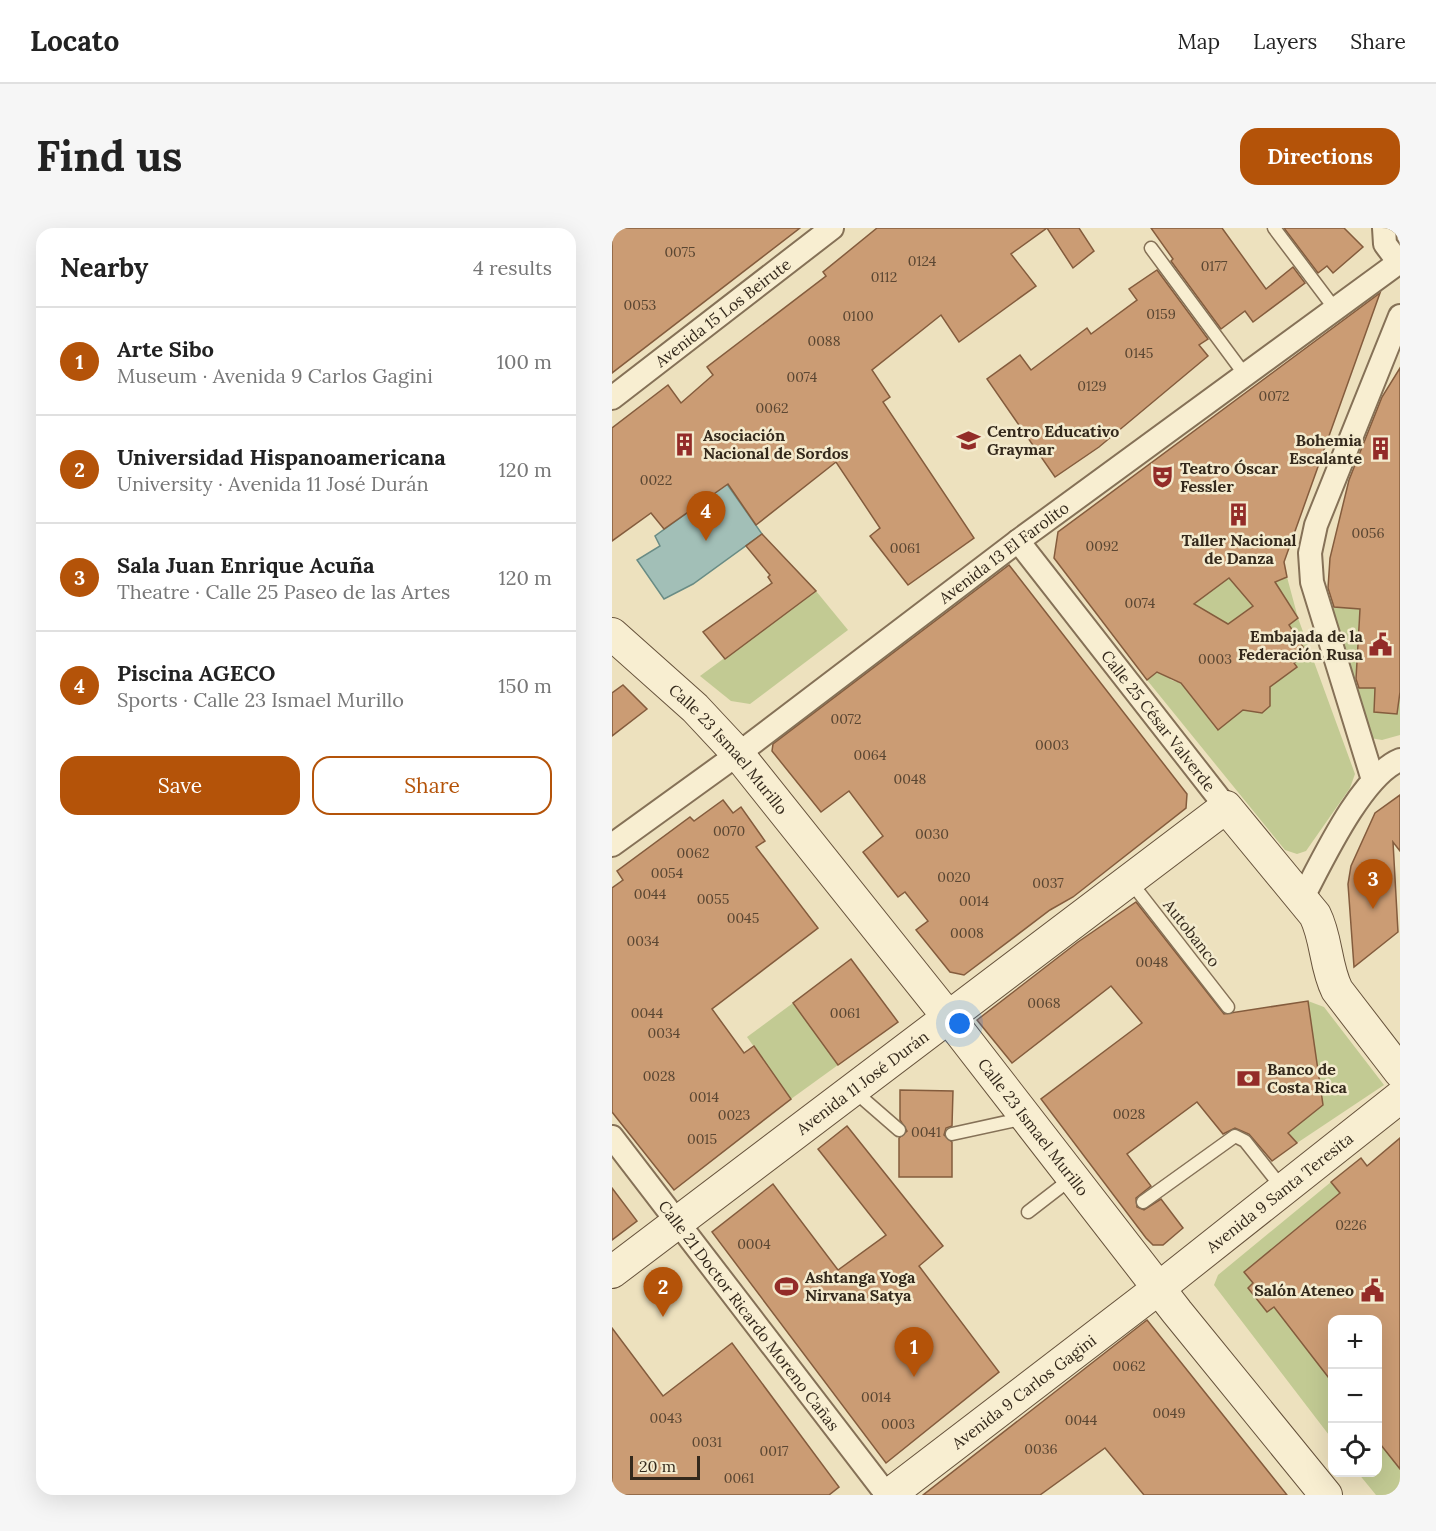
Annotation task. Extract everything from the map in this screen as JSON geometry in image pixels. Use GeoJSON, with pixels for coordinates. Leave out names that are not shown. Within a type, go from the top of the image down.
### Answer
{"type":"FeatureCollection","features":[{"type":"Feature","properties":{"kind":"street","name":"Avenida 15 Los Beirute"},"geometry":{"type":"LineString","coordinates":[[612,398],[832,228]]}},
{"type":"Feature","properties":{"kind":"street"},"geometry":{"type":"LineString","coordinates":[[1384,228],[1385,244],[1399,263]]}},
{"type":"Feature","properties":{"kind":"street","name":"Avenida 13 El Farolito"},"geometry":{"type":"LineString","coordinates":[[612,846],[738,754],[1018,541],[1399,263]]}},
{"type":"Feature","properties":{"kind":"street"},"geometry":{"type":"LineString","coordinates":[[1373,780],[1312,582],[1310,553],[1316,525],[1400,315]]}},
{"type":"Feature","properties":{"kind":"street","name":"Calle 25 César Valverde"},"geometry":{"type":"LineString","coordinates":[[1018,541],[1226,807],[1303,897],[1322,927],[1330,977],[1337,990],[1400,1072]]}},
{"type":"Feature","properties":{"kind":"street","name":"Calle 23 Ismael Murillo"},"geometry":{"type":"LineString","coordinates":[[612,634],[695,708],[738,754],[949,1018],[1158,1287],[1326,1495]]}},
{"type":"Feature","properties":{"kind":"street"},"geometry":{"type":"LineString","coordinates":[[1303,897],[1323,858],[1373,780],[1400,760]]}},
{"type":"Feature","properties":{"kind":"street","name":"Avenida 11 José Durán"},"geometry":{"type":"LineString","coordinates":[[612,1272],[1226,807]]}},
{"type":"Feature","properties":{"kind":"street","name":"Avenida 9 Santa Teresita"},"geometry":{"type":"LineString","coordinates":[[1158,1287],[1400,1097]]}},
{"type":"Feature","properties":{"kind":"street","name":"Calle 21 Doctor Ricardo Moreno Cañas"},"geometry":{"type":"LineString","coordinates":[[612,1137],[888,1495]]}},
{"type":"Feature","properties":{"kind":"street","name":"Avenida 9 Carlos Gagini"},"geometry":{"type":"LineString","coordinates":[[888,1495],[1158,1287]]}},
{"type":"Feature","properties":{"kind":"lane"},"geometry":{"type":"LineString","coordinates":[[1274,228],[1335,309]]}},
{"type":"Feature","properties":{"kind":"lane"},"geometry":{"type":"LineString","coordinates":[[1151,248],[1245,375]]}},
{"type":"Feature","properties":{"kind":"lane","name":"Autobanco"},"geometry":{"type":"LineString","coordinates":[[1130,881],[1228,1006]]}},
{"type":"Feature","properties":{"kind":"lane"},"geometry":{"type":"LineString","coordinates":[[853,1090],[899,1130]]}},
{"type":"Feature","properties":{"kind":"lane"},"geometry":{"type":"LineString","coordinates":[[952,1134],[1027,1118]]}},
{"type":"Feature","properties":{"kind":"lane"},"geometry":{"type":"LineString","coordinates":[[1143,1202],[1234,1136],[1245,1141],[1283,1189]]}},
{"type":"Feature","properties":{"kind":"lane"},"geometry":{"type":"LineString","coordinates":[[1028,1212],[1073,1177]]}},
{"type":"Feature","properties":{"kind":"green space"},"geometry":{"type":"Polygon","coordinates":[[[1287,577],[1298,616],[1278,587],[1228,624],[1211,617],[1173,619],[1229,578],[1287,577]]]}},
{"type":"Feature","properties":{"kind":"green space"},"geometry":{"type":"Polygon","coordinates":[[[816,591],[848,630],[750,704],[731,701],[700,676],[816,591]]]}},
{"type":"Feature","properties":{"kind":"green space"},"geometry":{"type":"Polygon","coordinates":[[[1327,607],[1369,609],[1359,617],[1355,687],[1375,688],[1374,712],[1397,713],[1400,692],[1400,735],[1382,740],[1370,738],[1327,607]]]}},
{"type":"Feature","properties":{"kind":"green space"},"geometry":{"type":"Polygon","coordinates":[[[1298,617],[1355,774],[1350,788],[1306,851],[1297,854],[1285,850],[1147,680],[1169,663],[1168,675],[1171,680],[1181,683],[1217,730],[1246,708],[1262,713],[1270,706],[1270,687],[1297,667],[1294,663],[1307,653],[1289,625],[1298,617]]]}},
{"type":"Feature","properties":{"kind":"green space"},"geometry":{"type":"Polygon","coordinates":[[[1308,1001],[1324,1007],[1384,1085],[1297,1143],[1288,1133],[1323,1105],[1308,1001]]]}},
{"type":"Feature","properties":{"kind":"green space"},"geometry":{"type":"Polygon","coordinates":[[[793,1003],[838,1065],[791,1099],[747,1037],[793,1003]]]}},
{"type":"Feature","properties":{"kind":"green space"},"geometry":{"type":"Polygon","coordinates":[[[1331,1182],[1340,1193],[1244,1272],[1253,1283],[1248,1288],[1267,1312],[1274,1307],[1328,1377],[1328,1434],[1214,1285],[1218,1275],[1331,1182]]]}},
{"type":"Feature","properties":{"kind":"green space"},"geometry":{"type":"Polygon","coordinates":[[[1382,1445],[1400,1469],[1400,1495],[1376,1495],[1361,1477],[1382,1477],[1382,1445]]]}},
{"type":"Feature","properties":{"kind":"water"},"geometry":{"type":"Polygon","coordinates":[[[727,484],[762,534],[693,584],[664,599],[637,560],[660,546],[655,536],[727,484]]]}},
{"type":"Feature","properties":{"kind":"building"},"geometry":{"type":"Polygon","coordinates":[[[612,228],[800,228],[612,373],[612,228]]]}},
{"type":"Feature","properties":{"kind":"building"},"geometry":{"type":"Polygon","coordinates":[[[877,228],[1047,228],[1011,254],[1036,286],[959,342],[941,315],[872,370],[890,397],[883,402],[974,538],[908,585],[870,536],[880,528],[836,462],[756,525],[728,484],[664,529],[651,513],[612,541],[612,428],[668,385],[681,403],[713,375],[707,367],[826,276],[823,272],[877,228]]]}},
{"type":"Feature","properties":{"kind":"building"},"geometry":{"type":"Polygon","coordinates":[[[1047,228],[1079,228],[1094,251],[1073,268],[1047,228]]]}},
{"type":"Feature","properties":{"kind":"building"},"geometry":{"type":"Polygon","coordinates":[[[1151,228],[1222,228],[1266,289],[1293,267],[1305,283],[1253,322],[1245,311],[1221,329],[1171,261],[1173,259],[1151,228]]]}},
{"type":"Feature","properties":{"kind":"building"},"geometry":{"type":"Polygon","coordinates":[[[1284,228],[1344,228],[1363,247],[1333,273],[1327,266],[1318,273],[1284,228]]]}},
{"type":"Feature","properties":{"kind":"building"},"geometry":{"type":"Polygon","coordinates":[[[1157,270],[1208,339],[1199,345],[1208,356],[1099,447],[1055,477],[987,379],[1020,355],[1031,370],[1087,328],[1091,334],[1137,300],[1129,289],[1157,270]]]}},
{"type":"Feature","properties":{"kind":"building"},"geometry":{"type":"Polygon","coordinates":[[[1380,293],[1284,562],[1287,577],[1275,582],[1298,618],[1289,625],[1307,653],[1294,663],[1297,667],[1270,687],[1270,706],[1262,713],[1243,710],[1218,730],[1181,683],[1157,672],[1147,680],[1054,558],[1058,532],[1380,293]],[[1229,578],[1194,604],[1228,624],[1253,606],[1229,578]]]}},
{"type":"Feature","properties":{"kind":"building"},"geometry":{"type":"Polygon","coordinates":[[[1400,368],[1400,692],[1397,714],[1374,712],[1375,688],[1359,688],[1356,679],[1360,609],[1334,607],[1328,588],[1330,558],[1349,480],[1382,397],[1400,368]]]}},
{"type":"Feature","properties":{"kind":"building"},"geometry":{"type":"Polygon","coordinates":[[[762,534],[816,591],[725,659],[703,632],[772,583],[768,577],[770,575],[746,546],[762,534]]]}},
{"type":"Feature","properties":{"kind":"building"},"geometry":{"type":"Polygon","coordinates":[[[1009,565],[1187,794],[1186,808],[1073,897],[1050,910],[964,975],[950,972],[916,930],[928,921],[905,892],[898,897],[863,852],[883,836],[849,791],[821,812],[772,751],[773,744],[1009,565]]]}},
{"type":"Feature","properties":{"kind":"building"},"geometry":{"type":"Polygon","coordinates":[[[623,685],[647,709],[612,736],[612,693],[623,685]]]}},
{"type":"Feature","properties":{"kind":"building"},"geometry":{"type":"Polygon","coordinates":[[[1400,795],[1400,851],[1393,842],[1398,932],[1354,967],[1348,884],[1351,866],[1375,813],[1400,795]]]}},
{"type":"Feature","properties":{"kind":"building"},"geometry":{"type":"Polygon","coordinates":[[[723,800],[733,813],[741,807],[765,841],[756,847],[818,928],[712,1009],[744,1053],[754,1046],[791,1099],[674,1190],[612,1112],[612,888],[623,880],[617,871],[690,817],[694,821],[723,800]]]}},
{"type":"Feature","properties":{"kind":"building"},"geometry":{"type":"Polygon","coordinates":[[[1136,902],[1224,1014],[1308,1001],[1323,1105],[1288,1133],[1297,1143],[1272,1161],[1249,1134],[1235,1128],[1223,1134],[1197,1102],[1127,1154],[1151,1186],[1136,1198],[1137,1207],[1144,1210],[1161,1199],[1183,1228],[1163,1245],[1153,1245],[1146,1238],[1041,1099],[1142,1023],[1111,986],[1012,1063],[977,1020],[1078,942],[1136,902]]]}},
{"type":"Feature","properties":{"kind":"building"},"geometry":{"type":"Polygon","coordinates":[[[851,959],[898,1022],[838,1065],[793,1003],[851,959]]]}},
{"type":"Feature","properties":{"kind":"building"},"geometry":{"type":"Polygon","coordinates":[[[900,1090],[953,1091],[952,1126],[946,1128],[944,1135],[952,1142],[952,1177],[899,1177],[899,1138],[907,1131],[900,1120],[900,1090]]]}},
{"type":"Feature","properties":{"kind":"building"},"geometry":{"type":"Polygon","coordinates":[[[847,1126],[943,1246],[919,1266],[999,1372],[886,1463],[712,1232],[773,1184],[838,1270],[886,1235],[818,1149],[847,1126]]]}},
{"type":"Feature","properties":{"kind":"building"},"geometry":{"type":"Polygon","coordinates":[[[1400,1138],[1400,1469],[1382,1446],[1382,1315],[1328,1315],[1328,1377],[1274,1307],[1267,1312],[1248,1288],[1253,1283],[1244,1272],[1340,1193],[1331,1182],[1361,1158],[1367,1166],[1400,1138]]]}},
{"type":"Feature","properties":{"kind":"building"},"geometry":{"type":"Polygon","coordinates":[[[612,1188],[637,1221],[612,1240],[612,1188]]]}},
{"type":"Feature","properties":{"kind":"building"},"geometry":{"type":"Polygon","coordinates":[[[1147,1320],[1287,1495],[1144,1495],[1105,1448],[1040,1495],[923,1495],[1147,1320]]]}},
{"type":"Feature","properties":{"kind":"building"},"geometry":{"type":"Polygon","coordinates":[[[612,1328],[663,1396],[732,1343],[839,1487],[829,1495],[612,1495],[612,1328]]]}},
{"type":"Feature","properties":{"kind":"place","name":"Centro Educativo Graymar"},"geometry":{"type":"Point","coordinates":[969,440]}},
{"type":"Feature","properties":{"kind":"place","name":"Asociación Nacional de Sordos"},"geometry":{"type":"Point","coordinates":[685,444]}},
{"type":"Feature","properties":{"kind":"place","name":"Bohemia Escalante"},"geometry":{"type":"Point","coordinates":[1380,449]}},
{"type":"Feature","properties":{"kind":"place","name":"Teatro Óscar Fessler"},"geometry":{"type":"Point","coordinates":[1162,477]}},
{"type":"Feature","properties":{"kind":"place","name":"Taller Nacional de Danza"},"geometry":{"type":"Point","coordinates":[1239,515]}},
{"type":"Feature","properties":{"kind":"place","name":"Piscina AGECO"},"geometry":{"type":"Point","coordinates":[706,541]}},
{"type":"Feature","properties":{"kind":"place","name":"Embajada de la Federación Rusa"},"geometry":{"type":"Point","coordinates":[1381,645]}},
{"type":"Feature","properties":{"kind":"place","name":"Sala Juan Enrique Acuña"},"geometry":{"type":"Point","coordinates":[1373,909]}},
{"type":"Feature","properties":{"kind":"place","name":"Banco de Costa Rica"},"geometry":{"type":"Point","coordinates":[1249,1078]}},
{"type":"Feature","properties":{"kind":"place","name":"Ashtanga Yoga Nirvana Satya"},"geometry":{"type":"Point","coordinates":[787,1286]}},
{"type":"Feature","properties":{"kind":"place","name":"Salón Ateneo"},"geometry":{"type":"Point","coordinates":[1372,1290]}},
{"type":"Feature","properties":{"kind":"place","name":"Universidad Hispanoamericana"},"geometry":{"type":"Point","coordinates":[663,1317]}},
{"type":"Feature","properties":{"kind":"place","name":"Arte Sibo"},"geometry":{"type":"Point","coordinates":[914,1377]}}]}
